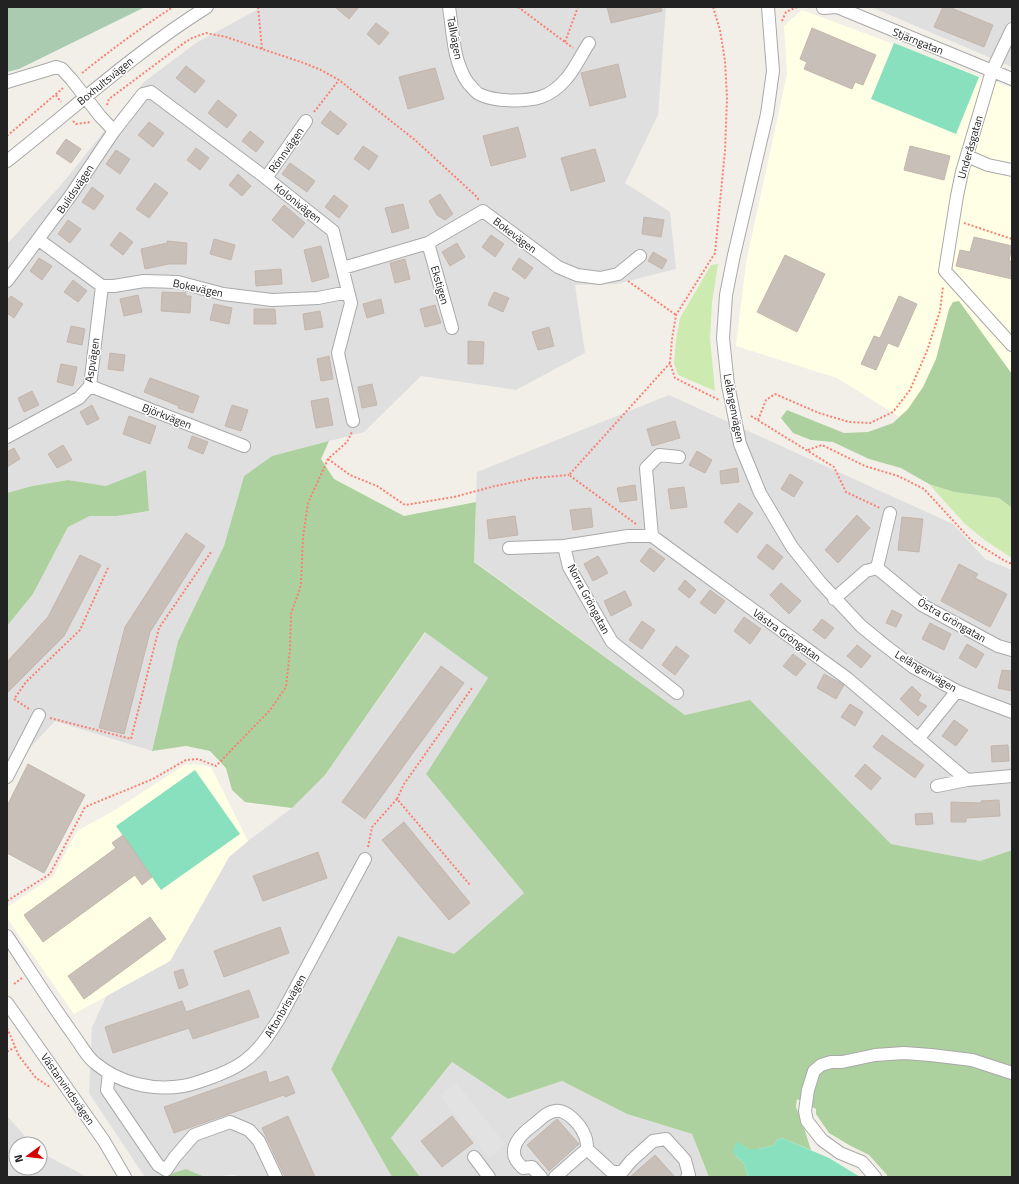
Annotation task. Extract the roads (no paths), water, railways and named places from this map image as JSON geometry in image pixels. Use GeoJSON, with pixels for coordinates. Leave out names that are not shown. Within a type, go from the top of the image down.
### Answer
{"type":"FeatureCollection","features":[{"type":"Feature","properties":{"kind":"street","name":"Boxhultsvägen"},"geometry":{"type":"LineString","coordinates":[[7,160],[148,47],[207,7]]}},
{"type":"Feature","properties":{"kind":"street","name":"Tallvägen"},"geometry":{"type":"LineString","coordinates":[[449,7],[455,49],[461,70],[468,83],[478,94],[492,98],[524,100],[542,97],[555,89],[566,79],[589,43]]}},
{"type":"Feature","properties":{"kind":"street","name":"Lelångenvägen"},"geometry":{"type":"LineString","coordinates":[[768,7],[773,71],[767,114],[726,295],[723,338],[728,385],[740,444],[760,493],[792,547],[834,599],[861,626],[914,666],[957,691],[1012,712]]}},
{"type":"Feature","properties":{"kind":"street","name":"Stjärngatan"},"geometry":{"type":"LineString","coordinates":[[823,8],[837,7],[1012,80]]}},
{"type":"Feature","properties":{"kind":"street","name":"Underåsgatan"},"geometry":{"type":"LineString","coordinates":[[1012,29],[992,71],[967,156],[957,196],[944,271],[1012,346]]}},
{"type":"Feature","properties":{"kind":"street"},"geometry":{"type":"LineString","coordinates":[[7,82],[56,68],[62,69],[114,131]]}},
{"type":"Feature","properties":{"kind":"street","name":"Kolonivägen"},"geometry":{"type":"LineString","coordinates":[[114,131],[143,94],[151,92],[266,178],[333,231],[351,303],[338,353],[354,421]]}},
{"type":"Feature","properties":{"kind":"street","name":"Rönnvägen"},"geometry":{"type":"LineString","coordinates":[[266,178],[306,121]]}},
{"type":"Feature","properties":{"kind":"street","name":"Bulidsvägen"},"geometry":{"type":"LineString","coordinates":[[7,281],[39,240],[114,131]]}},
{"type":"Feature","properties":{"kind":"street"},"geometry":{"type":"LineString","coordinates":[[967,156],[988,165],[1012,170]]}},
{"type":"Feature","properties":{"kind":"street","name":"Bokevägen"},"geometry":{"type":"LineString","coordinates":[[342,268],[428,243],[484,211],[558,266],[577,275],[600,278],[618,274],[640,256]]}},
{"type":"Feature","properties":{"kind":"street"},"geometry":{"type":"LineString","coordinates":[[39,240],[102,286]]}},
{"type":"Feature","properties":{"kind":"street","name":"Ekstigen"},"geometry":{"type":"LineString","coordinates":[[428,243],[452,328]]}},
{"type":"Feature","properties":{"kind":"street","name":"Bokevägen"},"geometry":{"type":"LineString","coordinates":[[102,286],[114,286],[144,281],[178,282],[223,294],[272,300],[318,298],[348,292]]}},
{"type":"Feature","properties":{"kind":"street","name":"Aspvägen"},"geometry":{"type":"LineString","coordinates":[[7,437],[79,398],[90,386],[102,286]]}},
{"type":"Feature","properties":{"kind":"street","name":"Björkvägen"},"geometry":{"type":"LineString","coordinates":[[90,386],[244,446]]}},
{"type":"Feature","properties":{"kind":"street"},"geometry":{"type":"LineString","coordinates":[[509,548],[564,546],[628,536],[652,536],[646,468],[659,455],[678,457]]}},
{"type":"Feature","properties":{"kind":"street"},"geometry":{"type":"LineString","coordinates":[[834,599],[866,571],[877,568],[890,513]]}},
{"type":"Feature","properties":{"kind":"street","name":"Västra Gröngatan"},"geometry":{"type":"LineString","coordinates":[[652,536],[848,679],[967,780]]}},
{"type":"Feature","properties":{"kind":"street","name":"Norra Gröngatan"},"geometry":{"type":"LineString","coordinates":[[564,546],[569,567],[612,642],[677,693]]}},
{"type":"Feature","properties":{"kind":"street","name":"Östra Gröngatan"},"geometry":{"type":"LineString","coordinates":[[877,568],[922,605],[998,646],[1012,650]]}},
{"type":"Feature","properties":{"kind":"street"},"geometry":{"type":"LineString","coordinates":[[918,739],[957,691]]}},
{"type":"Feature","properties":{"kind":"street"},"geometry":{"type":"LineString","coordinates":[[7,777],[38,715]]}},
{"type":"Feature","properties":{"kind":"street"},"geometry":{"type":"LineString","coordinates":[[937,786],[967,780],[1012,776]]}},
{"type":"Feature","properties":{"kind":"street","name":"Aftonbrisvägen"},"geometry":{"type":"LineString","coordinates":[[7,936],[69,1029],[93,1062],[128,1082],[144,1086],[184,1086],[223,1073],[246,1060],[263,1044],[279,1019],[365,858]]}},
{"type":"Feature","properties":{"kind":"street","name":"Västanvindsvägen"},"geometry":{"type":"LineString","coordinates":[[7,1003],[104,1141],[125,1177]]}},
{"type":"Feature","properties":{"kind":"street"},"geometry":{"type":"LineString","coordinates":[[876,1177],[862,1162],[840,1153],[822,1140],[807,1121],[805,1111],[808,1090],[814,1071],[821,1065],[875,1055],[904,1053],[972,1060],[1012,1073]]}},
{"type":"Feature","properties":{"kind":"street"},"geometry":{"type":"LineString","coordinates":[[109,1072],[107,1090],[158,1165],[166,1170],[175,1156],[194,1135],[230,1122],[249,1130],[259,1141],[276,1177]]}},
{"type":"Feature","properties":{"kind":"street"},"geometry":{"type":"LineString","coordinates":[[541,1177],[532,1167],[523,1168],[515,1160],[514,1150],[518,1139],[547,1114],[555,1110],[565,1112],[584,1132],[587,1149],[612,1172],[623,1175],[631,1161],[653,1141],[666,1139],[685,1160],[689,1175],[687,1177]]}},
{"type":"Feature","properties":{"kind":"street"},"geometry":{"type":"LineString","coordinates":[[555,1177],[587,1149]]}},
{"type":"Feature","properties":{"kind":"street"},"geometry":{"type":"LineString","coordinates":[[474,1157],[490,1177]]}}]}
